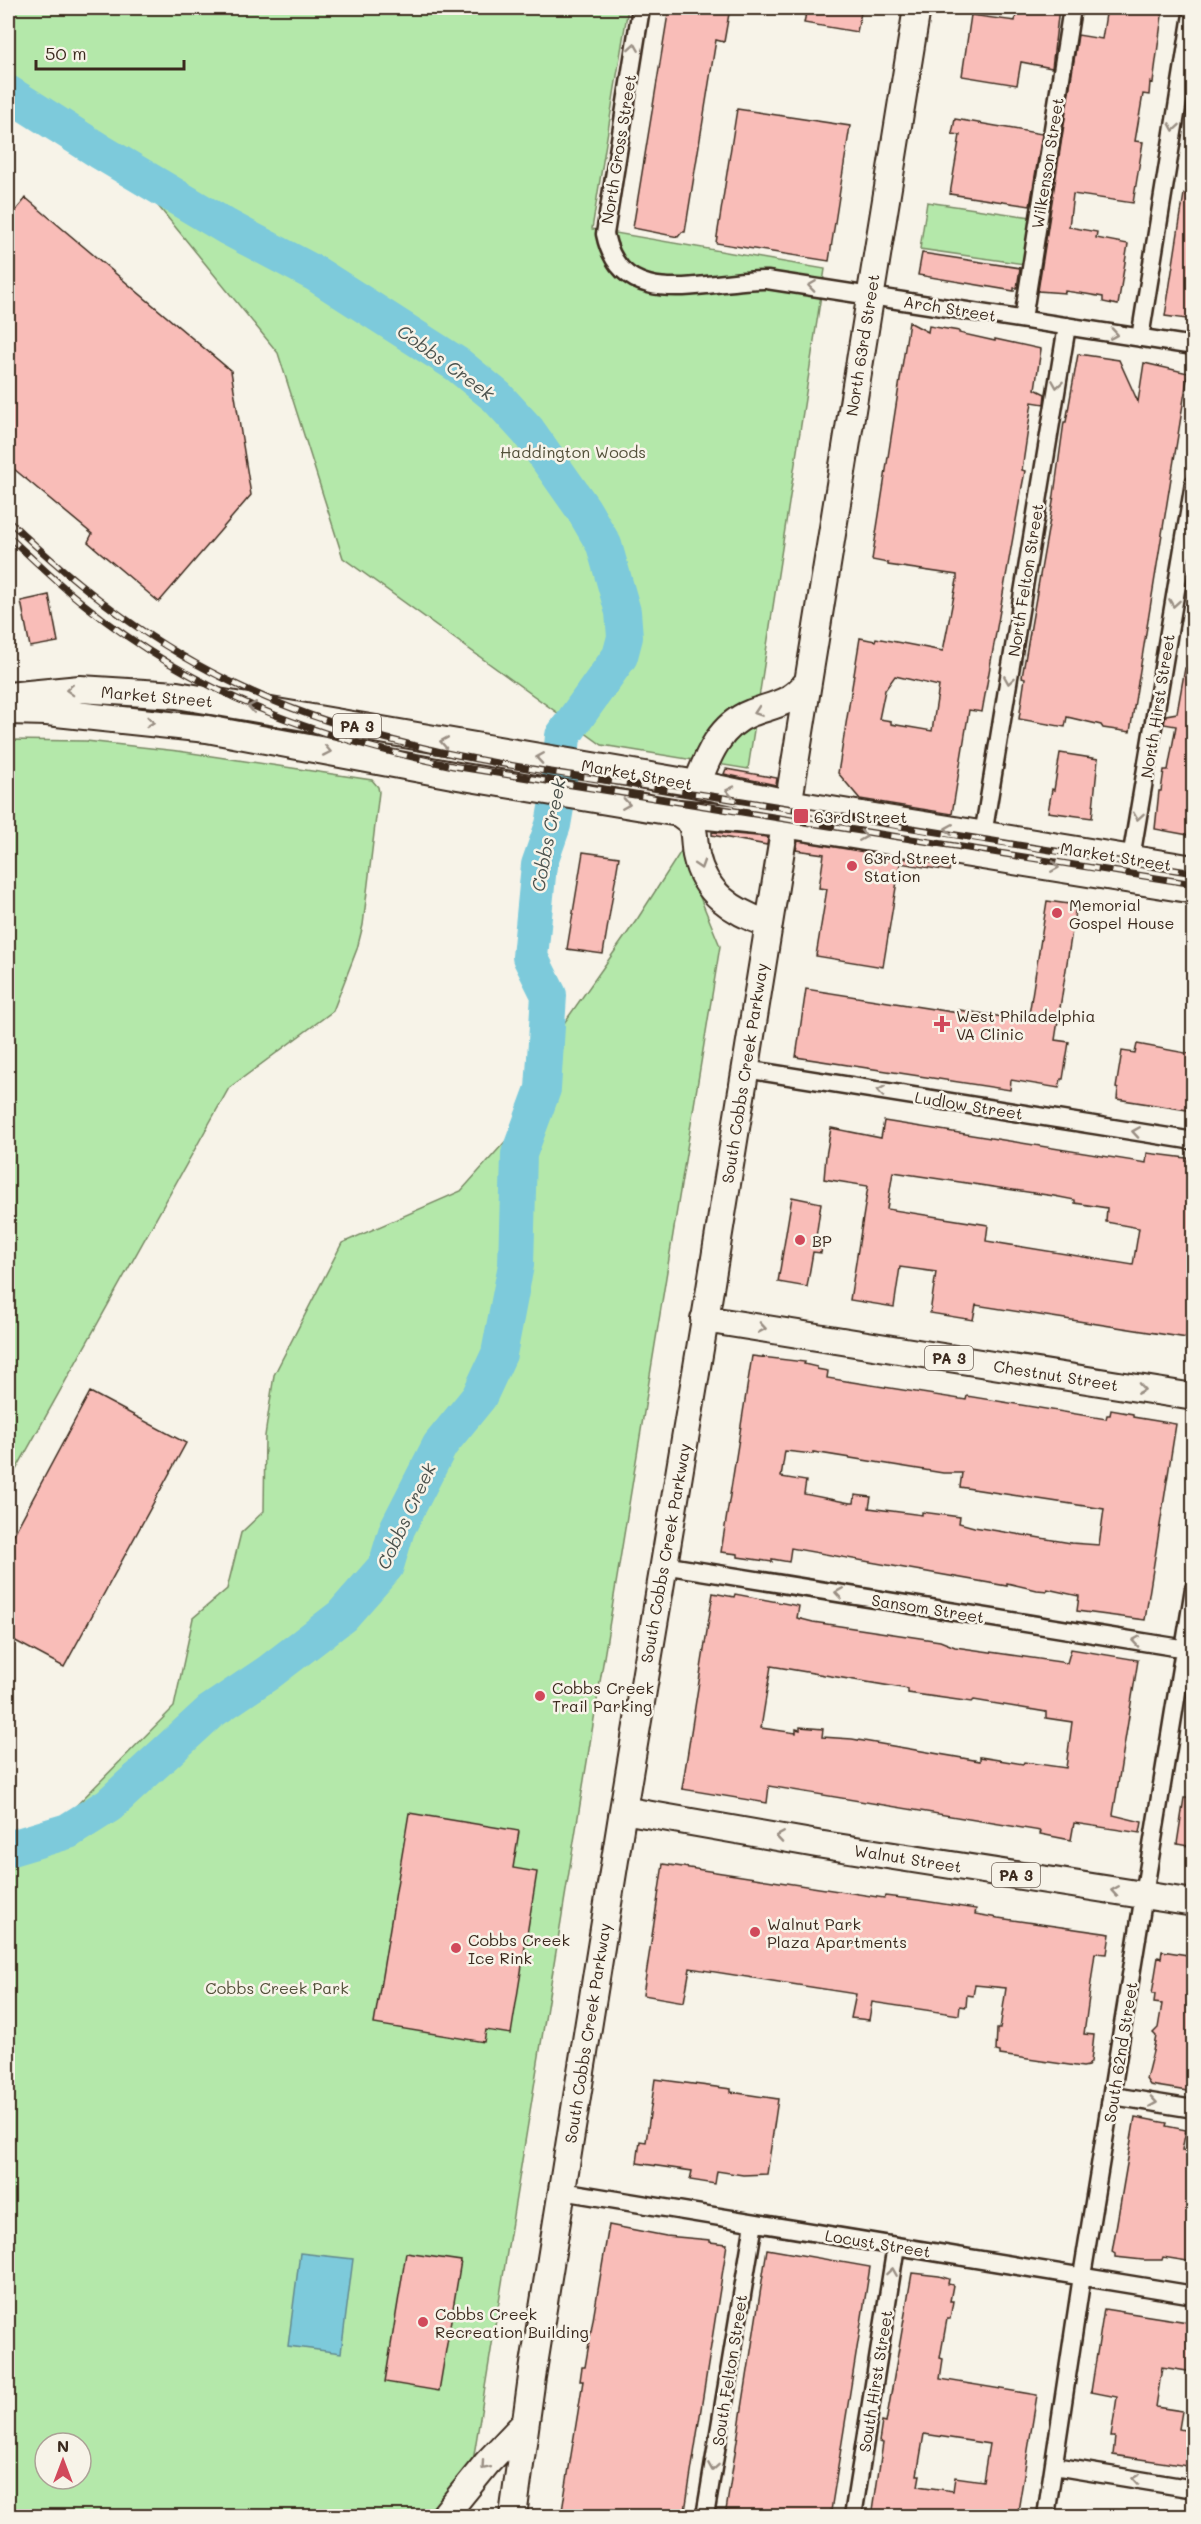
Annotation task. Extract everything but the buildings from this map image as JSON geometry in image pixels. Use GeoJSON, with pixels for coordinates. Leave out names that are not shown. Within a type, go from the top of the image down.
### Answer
{"type":"FeatureCollection","features":[{"type":"Feature","properties":{"kind":"main road","name":"North 63rd Street"},"geometry":{"type":"LineString","coordinates":[[786,813],[917,8]]}},
{"type":"Feature","properties":{"kind":"main road"},"geometry":{"type":"LineString","coordinates":[[697,784],[709,754],[727,729],[751,713],[792,699],[807,683]]}},
{"type":"Feature","properties":{"kind":"main road","name":"Market Street"},"geometry":{"type":"LineString","coordinates":[[8,696],[80,689],[177,695],[697,784],[786,813],[1194,890]]}},
{"type":"Feature","properties":{"kind":"main road","name":"Market Street"},"geometry":{"type":"LineString","coordinates":[[8,711],[58,713],[207,729],[497,783],[679,813],[786,813],[983,835],[1194,868]]}},
{"type":"Feature","properties":{"kind":"main road"},"geometry":{"type":"LineString","coordinates":[[679,813],[691,822],[700,868],[717,895],[736,910],[768,924]]}},
{"type":"Feature","properties":{"kind":"main road","name":"South Cobbs Creek Parkway"},"geometry":{"type":"LineString","coordinates":[[513,2517],[525,2423],[623,1810],[786,813]]}},
{"type":"Feature","properties":{"kind":"main road","name":"Chestnut Street"},"geometry":{"type":"LineString","coordinates":[[704,1319],[1194,1397]]}},
{"type":"Feature","properties":{"kind":"main road","name":"Walnut Street"},"geometry":{"type":"LineString","coordinates":[[623,1810],[1194,1903]]}},
{"type":"Feature","properties":{"kind":"main road"},"geometry":{"type":"LineString","coordinates":[[444,2517],[487,2463],[525,2423]]}},
{"type":"Feature","properties":{"kind":"street","name":"North Gross Street"},"geometry":{"type":"LineString","coordinates":[[635,281],[615,262],[605,234],[640,8]]}},
{"type":"Feature","properties":{"kind":"street","name":"Wilkenson Street"},"geometry":{"type":"LineString","coordinates":[[1023,319],[1072,8]]}},
{"type":"Feature","properties":{"kind":"street"},"geometry":{"type":"LineString","coordinates":[[1140,338],[1193,8]]}},
{"type":"Feature","properties":{"kind":"street","name":"Arch Street"},"geometry":{"type":"LineString","coordinates":[[635,281],[665,287],[680,287],[748,279],[767,280],[1194,346]]}},
{"type":"Feature","properties":{"kind":"street","name":"North Felton Street"},"geometry":{"type":"LineString","coordinates":[[983,835],[1067,326]]}},
{"type":"Feature","properties":{"kind":"street","name":"North Hirst Street"},"geometry":{"type":"LineString","coordinates":[[1131,858],[1194,483]]}},
{"type":"Feature","properties":{"kind":"street","name":"Ludlow Street"},"geometry":{"type":"LineString","coordinates":[[745,1069],[1194,1141]]}},
{"type":"Feature","properties":{"kind":"street","name":"Sansom Street"},"geometry":{"type":"LineString","coordinates":[[663,1565],[1189,1649]]}},
{"type":"Feature","properties":{"kind":"street","name":"South 62nd Street"},"geometry":{"type":"LineString","coordinates":[[1046,2517],[1082,2276],[1145,1895],[1189,1649],[1194,1588]]}},
{"type":"Feature","properties":{"kind":"street"},"geometry":{"type":"LineString","coordinates":[[1113,2096],[1194,2109]]}},
{"type":"Feature","properties":{"kind":"street","name":"Locust Street"},"geometry":{"type":"LineString","coordinates":[[562,2191],[1194,2295]]}},
{"type":"Feature","properties":{"kind":"street","name":"South Felton Street"},"geometry":{"type":"LineString","coordinates":[[705,2517],[754,2223]]}},
{"type":"Feature","properties":{"kind":"street","name":"South Hirst Street"},"geometry":{"type":"LineString","coordinates":[[853,2517],[896,2246]]}},
{"type":"Feature","properties":{"kind":"street"},"geometry":{"type":"LineString","coordinates":[[1054,2466],[1194,2489]]}},
{"type":"Feature","properties":{"kind":"green space","name":"Haddington Woods"},"geometry":{"type":"Polygon","coordinates":[[[8,8],[628,8],[592,229],[825,269],[748,769],[602,745],[343,558],[278,353],[128,169],[30,107],[8,90],[8,8]]]}},
{"type":"Feature","properties":{"kind":"green space"},"geometry":{"type":"Polygon","coordinates":[[[927,202],[1031,217],[1024,264],[920,249],[927,202]]]}},
{"type":"Feature","properties":{"kind":"green space"},"geometry":{"type":"Polygon","coordinates":[[[8,740],[86,741],[178,751],[372,780],[379,792],[363,925],[357,949],[333,1011],[229,1088],[8,1484],[8,740]]]}},
{"type":"Feature","properties":{"kind":"green space","name":"Cobbs Creek Park"},"geometry":{"type":"Polygon","coordinates":[[[681,851],[720,946],[464,2516],[8,2516],[8,1848],[61,1821],[174,1707],[193,1618],[227,1589],[241,1533],[264,1511],[265,1436],[274,1375],[342,1243],[461,1191],[520,1125],[543,1053],[638,918],[681,851]]]}},
{"type":"Feature","properties":{"kind":"water"},"geometry":{"type":"Polygon","coordinates":[[[300,2253],[353,2259],[341,2353],[288,2346],[300,2253]]]}},
{"type":"Feature","properties":{"kind":"waterway","name":"Cobbs Creek"},"geometry":{"type":"LineString","coordinates":[[8,93],[227,227],[316,274],[458,365],[497,397],[528,431],[583,509],[604,545],[623,612],[625,637],[620,656],[563,736],[553,825],[539,865],[530,957],[549,995],[543,1089],[519,1154],[516,1265],[499,1354],[479,1397],[440,1445],[397,1529],[386,1566],[342,1616],[268,1673],[210,1712],[109,1805],[68,1831],[8,1849]]}},
{"type":"Feature","properties":{"kind":"railway"},"geometry":{"type":"LineString","coordinates":[[8,520],[62,569],[118,614],[179,654],[244,688],[358,731],[476,759],[537,770],[1194,873]]}},
{"type":"Feature","properties":{"kind":"railway"},"geometry":{"type":"LineString","coordinates":[[8,536],[85,605],[170,664],[214,688],[259,708],[353,742],[453,766],[1194,884]]}},
{"type":"Feature","properties":{"kind":"place","name":"63rd Street"},"geometry":{"type":"Point","coordinates":[801,816]}},
{"type":"Feature","properties":{"kind":"place","name":"63rd Street Station"},"geometry":{"type":"Point","coordinates":[852,866]}},
{"type":"Feature","properties":{"kind":"place","name":"Memorial Gospel House"},"geometry":{"type":"Point","coordinates":[1057,913]}},
{"type":"Feature","properties":{"kind":"place","name":"West Philadelphia VA Clinic"},"geometry":{"type":"Point","coordinates":[942,1024]}},
{"type":"Feature","properties":{"kind":"place","name":"BP"},"geometry":{"type":"Point","coordinates":[800,1240]}},
{"type":"Feature","properties":{"kind":"place","name":"Cobbs Creek Trail Parking"},"geometry":{"type":"Point","coordinates":[540,1696]}},
{"type":"Feature","properties":{"kind":"place","name":"Walnut Park Plaza Apartments"},"geometry":{"type":"Point","coordinates":[755,1932]}},
{"type":"Feature","properties":{"kind":"place","name":"Cobbs Creek Ice Rink"},"geometry":{"type":"Point","coordinates":[456,1948]}},
{"type":"Feature","properties":{"kind":"place","name":"Cobbs Creek Recreation Building"},"geometry":{"type":"Point","coordinates":[423,2322]}}]}
